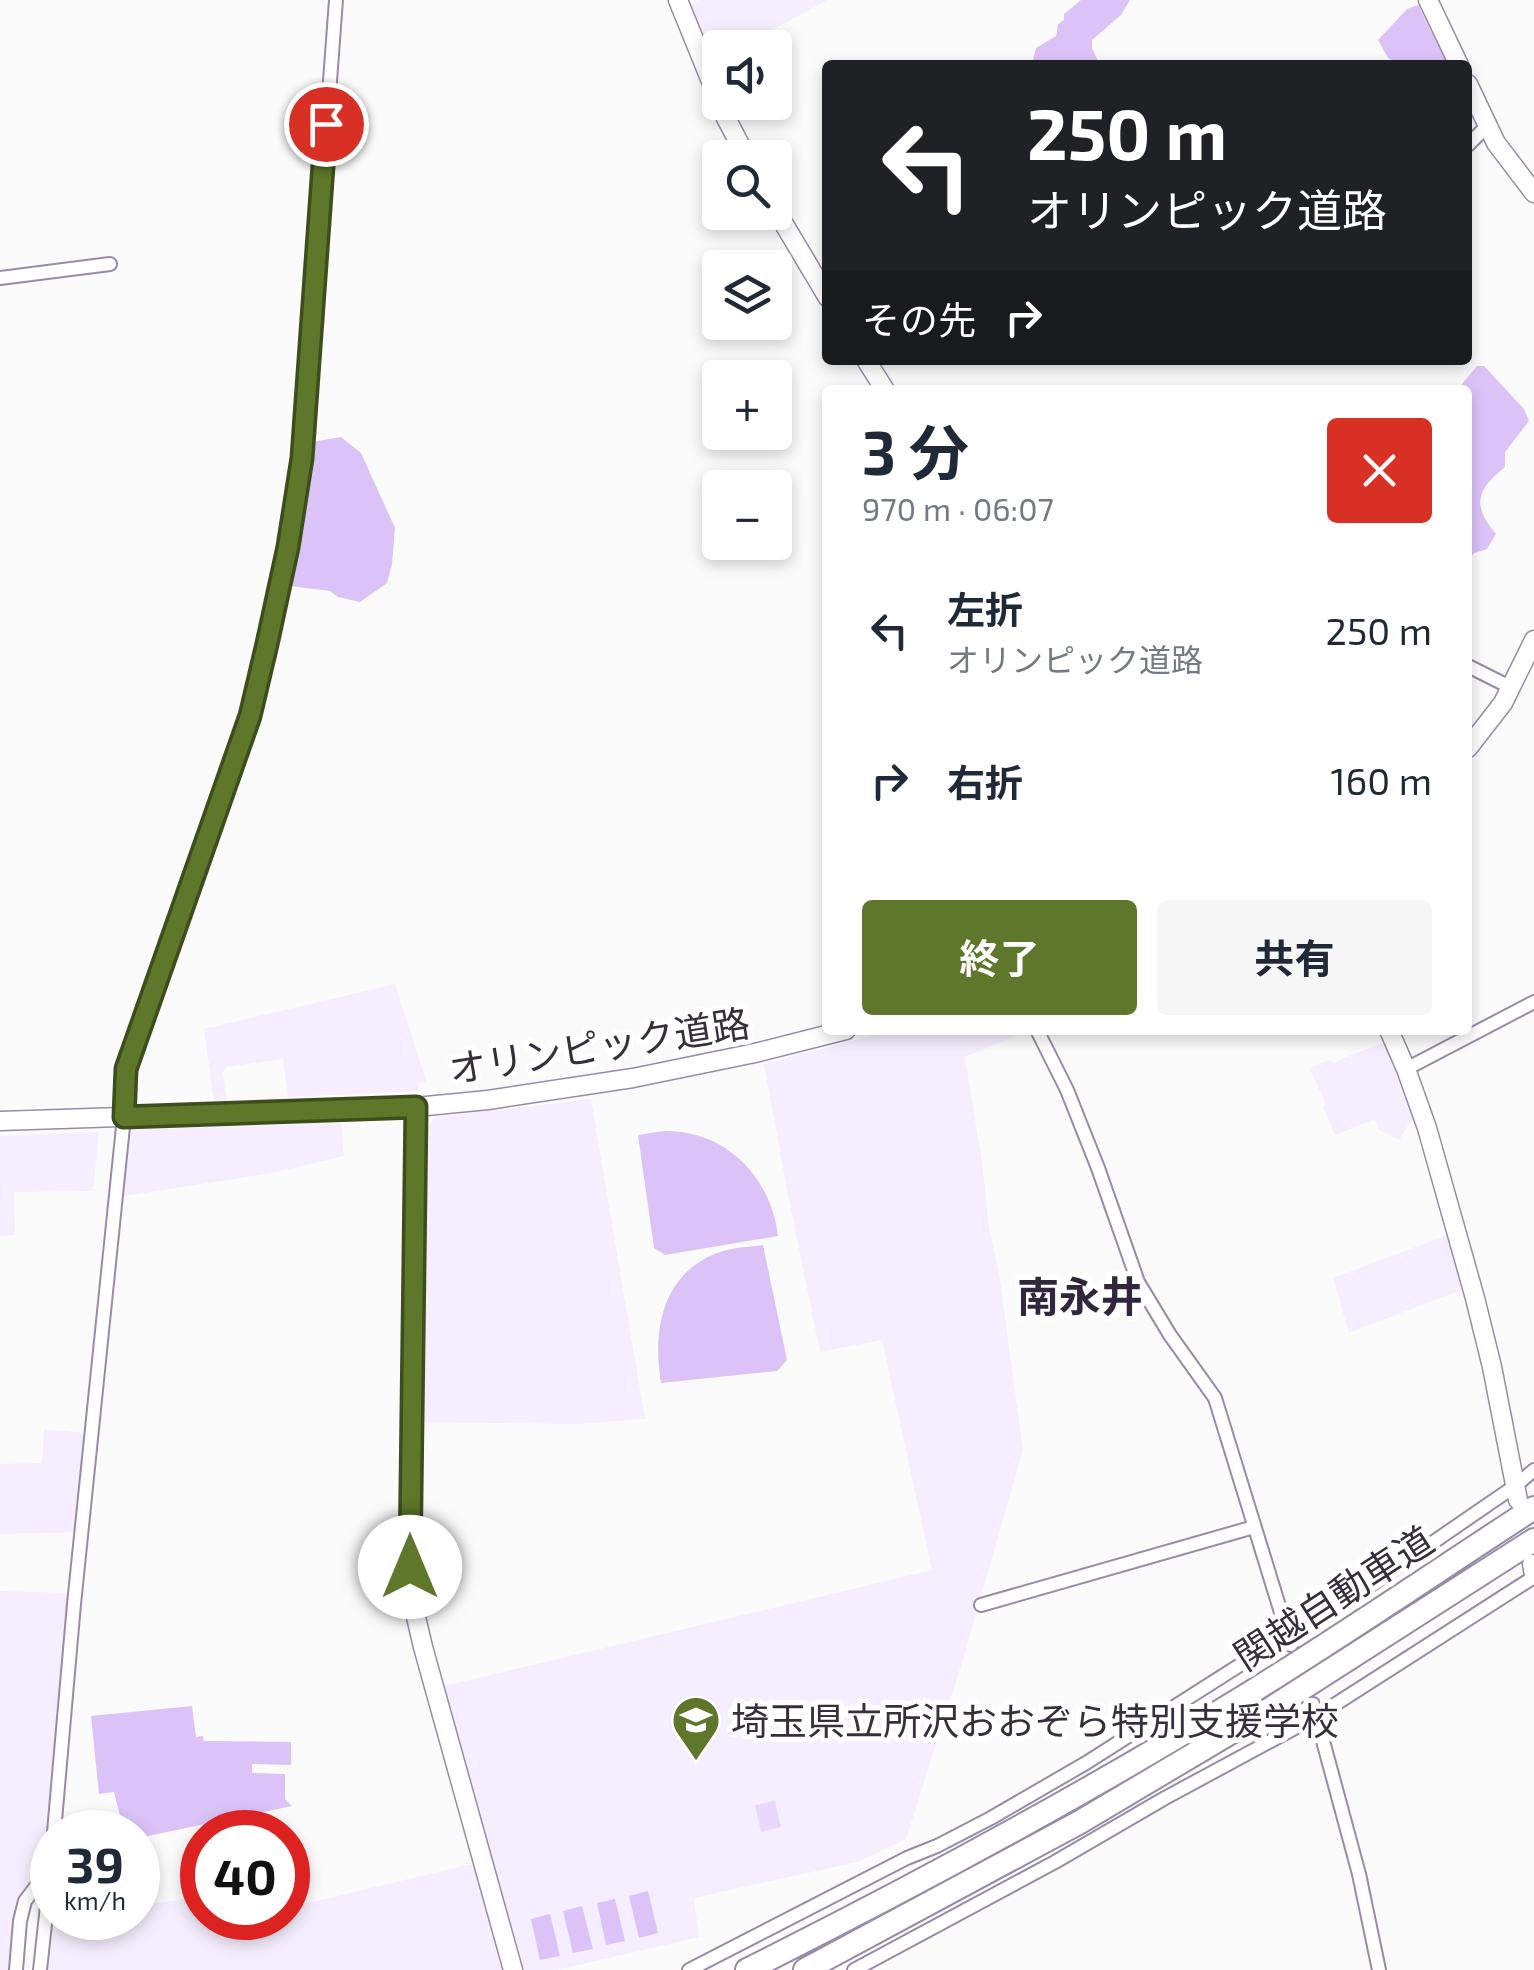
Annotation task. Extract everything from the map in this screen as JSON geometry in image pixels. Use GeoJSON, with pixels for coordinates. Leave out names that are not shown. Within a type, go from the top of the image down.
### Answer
{"type":"FeatureCollection","features":[{"type":"Feature","properties":{"kind":"highway","name":"関越自動車道"},"geometry":{"type":"LineString","coordinates":[[747,1970],[975,1852],[1254,1690],[1522,1498]]}},
{"type":"Feature","properties":{"kind":"highway","name":"関越自動車道"},"geometry":{"type":"LineString","coordinates":[[804,1970],[1097,1812],[1268,1710],[1534,1540]]}},
{"type":"Feature","properties":{"kind":"street"},"geometry":{"type":"LineString","coordinates":[[56,1810],[126,1069],[250,716],[288,547],[302,458],[336,0]]}},
{"type":"Feature","properties":{"kind":"street"},"geometry":{"type":"LineString","coordinates":[[678,0],[738,140]]}},
{"type":"Feature","properties":{"kind":"street"},"geometry":{"type":"LineString","coordinates":[[1428,0],[1457,60]]}},
{"type":"Feature","properties":{"kind":"street"},"geometry":{"type":"LineString","coordinates":[[1472,93],[1509,163],[1534,194]]}},
{"type":"Feature","properties":{"kind":"street"},"geometry":{"type":"LineString","coordinates":[[1472,141],[1487,126]]}},
{"type":"Feature","properties":{"kind":"street"},"geometry":{"type":"LineString","coordinates":[[788,230],[822,288]]}},
{"type":"Feature","properties":{"kind":"street"},"geometry":{"type":"LineString","coordinates":[[0,278],[110,264]]}},
{"type":"Feature","properties":{"kind":"street"},"geometry":{"type":"LineString","coordinates":[[1472,743],[1503,703],[1534,640]]}},
{"type":"Feature","properties":{"kind":"street"},"geometry":{"type":"LineString","coordinates":[[1472,668],[1512,688]]}},
{"type":"Feature","properties":{"kind":"street"},"geometry":{"type":"LineString","coordinates":[[1472,1034],[1534,1002]]}},
{"type":"Feature","properties":{"kind":"street","name":"オリンピック道路"},"geometry":{"type":"LineString","coordinates":[[0,1121],[416,1107],[632,1078],[827,1035]]}},
{"type":"Feature","properties":{"kind":"street"},"geometry":{"type":"LineString","coordinates":[[1039,1035],[1098,1168],[1138,1282],[1215,1398],[1289,1640]]}},
{"type":"Feature","properties":{"kind":"street"},"geometry":{"type":"LineString","coordinates":[[1391,1035],[1427,1128],[1475,1298],[1522,1498]]}},
{"type":"Feature","properties":{"kind":"street"},"geometry":{"type":"LineString","coordinates":[[1406,1069],[1471,1035]]}},
{"type":"Feature","properties":{"kind":"street"},"geometry":{"type":"LineString","coordinates":[[416,1107],[410,1567],[423,1647],[513,1970]]}},
{"type":"Feature","properties":{"kind":"street"},"geometry":{"type":"LineString","coordinates":[[689,1970],[991,1818],[1086,1763],[1289,1640],[1371,1585],[1522,1498],[1534,1470]]}},
{"type":"Feature","properties":{"kind":"street"},"geometry":{"type":"LineString","coordinates":[[980,1605],[1254,1527]]}},
{"type":"Feature","properties":{"kind":"street"},"geometry":{"type":"LineString","coordinates":[[854,1970],[1315,1710],[1533,1572]]}},
{"type":"Feature","properties":{"kind":"street"},"geometry":{"type":"LineString","coordinates":[[1315,1710],[1359,1874],[1378,1970]]}},
{"type":"Feature","properties":{"kind":"street"},"geometry":{"type":"LineString","coordinates":[[16,1970],[20,1921],[30,1894]]}},
{"type":"Feature","properties":{"kind":"street"},"geometry":{"type":"LineString","coordinates":[[40,1970],[43,1940]]}},
{"type":"Feature","properties":{"kind":"shaded area"},"geometry":{"type":"Polygon","coordinates":[[[699,0],[827,0],[772,30],[702,30],[702,39],[689,5],[699,0]]]}},
{"type":"Feature","properties":{"kind":"shaded area"},"geometry":{"type":"Polygon","coordinates":[[[1081,0],[1130,0],[1121,15],[1092,40],[1098,60],[1033,60],[1036,48],[1056,36],[1064,14],[1081,0]]]}},
{"type":"Feature","properties":{"kind":"shaded area"},"geometry":{"type":"Polygon","coordinates":[[[1418,5],[1446,60],[1388,58],[1378,40],[1407,9],[1418,5]]]}},
{"type":"Feature","properties":{"kind":"shaded area"},"geometry":{"type":"Polygon","coordinates":[[[1477,366],[1484,366],[1524,409],[1529,421],[1505,452],[1505,467],[1483,490],[1480,506],[1496,534],[1487,549],[1472,556],[1472,385],[1461,385],[1477,366]]]}},
{"type":"Feature","properties":{"kind":"shaded area"},"geometry":{"type":"Polygon","coordinates":[[[341,437],[361,453],[395,528],[387,583],[360,602],[330,591],[290,586],[312,442],[341,437]]]}},
{"type":"Feature","properties":{"kind":"shaded area"},"geometry":{"type":"Polygon","coordinates":[[[395,984],[426,1081],[418,1083],[420,1091],[288,1097],[283,1059],[226,1067],[223,1072],[227,1101],[214,1101],[204,1029],[395,984]]]}},
{"type":"Feature","properties":{"kind":"shaded area","name":"埼玉県立所沢おおぞら特別支援学校"},"geometry":{"type":"Polygon","coordinates":[[[875,1035],[1017,1035],[965,1057],[1023,1450],[906,1839],[857,1862],[694,1898],[699,1937],[557,1970],[520,1970],[440,1687],[932,1570],[882,1340],[820,1352],[764,1064],[875,1035]]]}},
{"type":"Feature","properties":{"kind":"shaded area"},"geometry":{"type":"Polygon","coordinates":[[[1384,1043],[1415,1121],[1399,1140],[1379,1130],[1375,1119],[1335,1135],[1312,1067],[1329,1060],[1335,1063],[1384,1043]]]}},
{"type":"Feature","properties":{"kind":"shaded area"},"geometry":{"type":"Polygon","coordinates":[[[591,1099],[645,1419],[577,1424],[419,1422],[424,1130],[436,1117],[591,1099]]]}},
{"type":"Feature","properties":{"kind":"shaded area"},"geometry":{"type":"Polygon","coordinates":[[[341,1123],[344,1156],[272,1173],[125,1196],[121,1193],[128,1130],[341,1123]]]}},
{"type":"Feature","properties":{"kind":"shaded area"},"geometry":{"type":"Polygon","coordinates":[[[664,1131],[707,1139],[742,1161],[766,1195],[778,1236],[665,1255],[654,1248],[638,1135],[664,1131]]]}},
{"type":"Feature","properties":{"kind":"shaded area"},"geometry":{"type":"Polygon","coordinates":[[[99,1132],[93,1191],[14,1192],[15,1235],[0,1236],[0,1136],[99,1132]]]}},
{"type":"Feature","properties":{"kind":"shaded area"},"geometry":{"type":"Polygon","coordinates":[[[1450,1234],[1466,1288],[1349,1333],[1333,1278],[1450,1234]]]}},
{"type":"Feature","properties":{"kind":"shaded area"},"geometry":{"type":"Polygon","coordinates":[[[763,1245],[787,1360],[777,1371],[661,1383],[658,1342],[666,1304],[675,1287],[703,1260],[728,1250],[763,1245]]]}},
{"type":"Feature","properties":{"kind":"shaded area"},"geometry":{"type":"Polygon","coordinates":[[[44,1429],[84,1433],[88,1437],[80,1532],[0,1534],[0,1464],[42,1463],[44,1429]]]}},
{"type":"Feature","properties":{"kind":"shaded area"},"geometry":{"type":"Polygon","coordinates":[[[0,1591],[70,1593],[51,1810],[30,1810],[30,1889],[24,1898],[11,1970],[0,1970],[0,1591]]]}},
{"type":"Feature","properties":{"kind":"shaded area"},"geometry":{"type":"Polygon","coordinates":[[[192,1706],[196,1737],[203,1736],[204,1741],[291,1742],[291,1765],[252,1764],[252,1773],[285,1774],[285,1799],[292,1806],[273,1810],[180,1810],[180,1829],[160,1833],[160,1810],[118,1810],[114,1792],[99,1794],[91,1716],[192,1706]]]}},
{"type":"Feature","properties":{"kind":"shaded area"},"geometry":{"type":"Polygon","coordinates":[[[775,1801],[781,1827],[761,1832],[755,1805],[775,1801]]]}},
{"type":"Feature","properties":{"kind":"shaded area"},"geometry":{"type":"Polygon","coordinates":[[[475,1863],[505,1970],[48,1970],[51,1940],[160,1940],[160,1903],[180,1899],[180,1940],[310,1940],[310,1903],[475,1863]]]}},
{"type":"Feature","properties":{"kind":"shaded area"},"geometry":{"type":"Polygon","coordinates":[[[648,1891],[658,1933],[639,1938],[629,1896],[648,1891]]]}},
{"type":"Feature","properties":{"kind":"shaded area"},"geometry":{"type":"Polygon","coordinates":[[[615,1899],[625,1941],[606,1945],[597,1903],[615,1899]]]}},
{"type":"Feature","properties":{"kind":"shaded area"},"geometry":{"type":"Polygon","coordinates":[[[582,1906],[593,1949],[573,1953],[563,1911],[582,1906]]]}},
{"type":"Feature","properties":{"kind":"shaded area"},"geometry":{"type":"Polygon","coordinates":[[[550,1914],[560,1956],[540,1960],[531,1919],[550,1914]]]}},
{"type":"Feature","properties":{"kind":"place","name":"埼玉県立所沢おおぞら特別支援学校"},"geometry":{"type":"Point","coordinates":[696,1762]}},
{"type":"Feature","properties":{"kind":"district","name":"南永井"},"geometry":{"type":"Point","coordinates":[1080,1295]}},
{"type":"Feature","properties":{"kind":"route"},"geometry":{"type":"LineString","coordinates":[[326,124],[302,458],[288,547],[250,716],[126,1069],[124,1117],[416,1107],[410,1567]]}}]}
